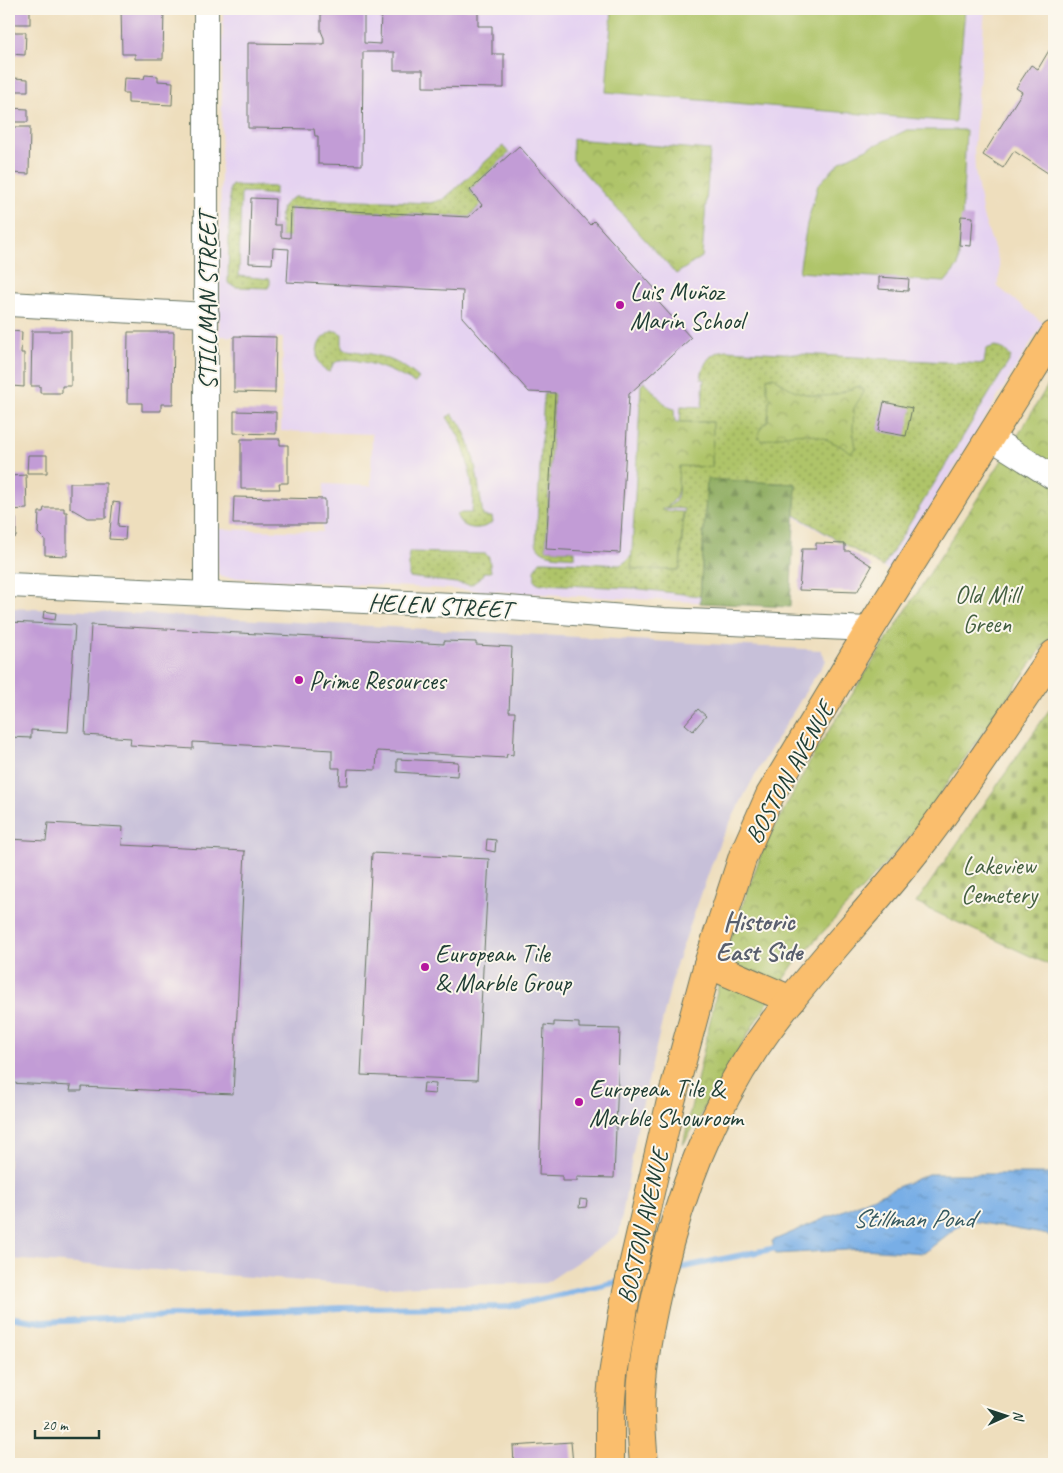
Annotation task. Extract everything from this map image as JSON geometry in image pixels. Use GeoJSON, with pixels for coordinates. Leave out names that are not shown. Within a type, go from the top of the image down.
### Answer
{"type":"FeatureCollection","features":[{"type":"Feature","properties":{"kind":"main road","name":"BOSTON AVENUE"},"geometry":{"type":"LineString","coordinates":[[610,1464],[610,1413],[618,1338],[633,1267],[670,1105],[708,964],[743,856],[770,796],[870,629],[1054,335]]}},
{"type":"Feature","properties":{"kind":"main road","name":"BOSTON AVENUE"},"geometry":{"type":"LineString","coordinates":[[644,1464],[641,1433],[641,1394],[648,1332],[664,1261],[680,1204],[708,1131],[744,1064],[791,1000],[919,846],[969,779],[1054,654]]}},
{"type":"Feature","properties":{"kind":"main road"},"geometry":{"type":"LineString","coordinates":[[708,964],[791,1000]]}},
{"type":"Feature","properties":{"kind":"street","name":"STILLMAN STREET"},"geometry":{"type":"LineString","coordinates":[[206,9],[206,594]]}},
{"type":"Feature","properties":{"kind":"street"},"geometry":{"type":"LineString","coordinates":[[9,304],[207,315]]}},
{"type":"Feature","properties":{"kind":"street"},"geometry":{"type":"LineString","coordinates":[[991,438],[1054,478]]}},
{"type":"Feature","properties":{"kind":"street","name":"HELEN STREET"},"geometry":{"type":"LineString","coordinates":[[9,585],[496,607],[664,620],[870,629]]}},
{"type":"Feature","properties":{"kind":"shaded area","name":"Luis Muñoz Marín School"},"geometry":{"type":"Polygon","coordinates":[[[223,9],[985,9],[974,149],[975,170],[983,216],[999,262],[1000,272],[997,286],[1043,323],[891,572],[795,517],[790,607],[221,577],[218,574],[217,529],[322,532],[324,484],[371,486],[372,434],[281,431],[283,338],[219,336],[223,9]]]}},
{"type":"Feature","properties":{"kind":"shaded area"},"geometry":{"type":"Polygon","coordinates":[[[9,608],[821,650],[826,661],[754,777],[720,841],[675,968],[638,1123],[619,1234],[546,1283],[384,1287],[9,1259],[9,608]]]}},
{"type":"Feature","properties":{"kind":"green space"},"geometry":{"type":"Polygon","coordinates":[[[612,9],[965,9],[955,122],[606,92],[612,9]]]}},
{"type":"Feature","properties":{"kind":"green space"},"geometry":{"type":"Polygon","coordinates":[[[907,130],[966,130],[958,266],[945,282],[799,272],[807,224],[818,185],[841,161],[907,130]]]}},
{"type":"Feature","properties":{"kind":"green space"},"geometry":{"type":"Polygon","coordinates":[[[573,139],[710,150],[702,257],[676,274],[573,160],[573,139]]]}},
{"type":"Feature","properties":{"kind":"green space"},"geometry":{"type":"Polygon","coordinates":[[[503,146],[509,153],[469,190],[481,204],[469,217],[290,208],[289,237],[281,237],[280,214],[284,205],[295,197],[430,203],[444,199],[503,146]]]}},
{"type":"Feature","properties":{"kind":"green space"},"geometry":{"type":"Polygon","coordinates":[[[232,185],[275,187],[275,195],[241,192],[239,276],[270,279],[268,288],[236,287],[228,282],[230,188],[232,185]]]}},
{"type":"Feature","properties":{"kind":"green space"},"geometry":{"type":"Polygon","coordinates":[[[332,331],[342,334],[342,349],[392,360],[419,378],[415,383],[374,365],[351,360],[341,360],[333,364],[330,372],[326,371],[318,360],[317,351],[321,340],[332,331]]]}},
{"type":"Feature","properties":{"kind":"green space"},"geometry":{"type":"Polygon","coordinates":[[[995,346],[1005,350],[1011,357],[1008,363],[883,567],[795,515],[796,484],[707,480],[700,596],[632,588],[540,584],[535,581],[535,571],[540,561],[620,565],[632,555],[632,569],[680,570],[684,509],[665,508],[672,505],[678,495],[678,473],[681,463],[713,422],[680,422],[681,406],[702,407],[704,379],[701,379],[702,374],[705,364],[715,353],[726,350],[984,364],[986,349],[995,346]]]}},
{"type":"Feature","properties":{"kind":"green space","name":"Old Mill Green"},"geometry":{"type":"Polygon","coordinates":[[[1054,375],[1054,631],[911,835],[793,965],[754,1024],[683,1145],[714,1003],[732,934],[763,849],[814,754],[1020,432],[1054,375]]]}},
{"type":"Feature","properties":{"kind":"green space"},"geometry":{"type":"Polygon","coordinates":[[[774,377],[795,391],[820,396],[837,394],[860,386],[864,392],[854,408],[853,429],[856,448],[851,452],[827,440],[808,434],[788,435],[762,441],[758,435],[761,427],[768,421],[771,398],[767,391],[767,378],[774,377]]]}},
{"type":"Feature","properties":{"kind":"green space"},"geometry":{"type":"Polygon","coordinates":[[[644,382],[666,405],[674,409],[675,422],[713,422],[712,467],[679,466],[678,486],[675,497],[668,506],[661,510],[683,512],[680,570],[631,569],[641,385],[644,382]]]}},
{"type":"Feature","properties":{"kind":"green space"},"geometry":{"type":"Polygon","coordinates":[[[544,393],[554,394],[546,549],[575,551],[575,557],[547,553],[538,548],[536,543],[544,393]]]}},
{"type":"Feature","properties":{"kind":"green space"},"geometry":{"type":"Polygon","coordinates":[[[452,414],[459,421],[465,433],[473,456],[483,516],[492,517],[493,522],[483,527],[473,528],[463,525],[457,516],[459,513],[471,513],[473,498],[471,479],[464,451],[459,437],[447,417],[452,414]]]}},
{"type":"Feature","properties":{"kind":"green space"},"geometry":{"type":"Polygon","coordinates":[[[707,479],[796,484],[790,607],[700,603],[707,479]]]}},
{"type":"Feature","properties":{"kind":"green space"},"geometry":{"type":"Polygon","coordinates":[[[409,552],[486,554],[489,557],[491,572],[483,572],[483,576],[471,585],[409,577],[409,552]]]}},
{"type":"Feature","properties":{"kind":"green space","name":"Lakeview Cemetery"},"geometry":{"type":"Polygon","coordinates":[[[1054,703],[1054,967],[916,903],[1054,703]]]}},
{"type":"Feature","properties":{"kind":"water","name":"Stillman Pond"},"geometry":{"type":"Polygon","coordinates":[[[928,1174],[1054,1174],[1054,1236],[966,1220],[924,1253],[863,1249],[776,1254],[772,1241],[928,1174]]]}},
{"type":"Feature","properties":{"kind":"building"},"geometry":{"type":"Polygon","coordinates":[[[9,9],[30,9],[30,24],[9,24],[9,9]]]}},
{"type":"Feature","properties":{"kind":"building"},"geometry":{"type":"Polygon","coordinates":[[[121,9],[164,9],[163,59],[135,59],[135,54],[122,54],[121,9]]]}},
{"type":"Feature","properties":{"kind":"building"},"geometry":{"type":"Polygon","coordinates":[[[478,9],[478,26],[492,26],[492,54],[504,54],[504,88],[423,87],[423,70],[394,70],[394,52],[363,52],[362,165],[318,164],[318,136],[315,136],[314,129],[248,128],[248,43],[324,44],[321,31],[321,10],[364,10],[364,43],[380,44],[381,10],[478,9]]]}},
{"type":"Feature","properties":{"kind":"building"},"geometry":{"type":"Polygon","coordinates":[[[9,32],[26,32],[25,55],[9,54],[9,32]]]}},
{"type":"Feature","properties":{"kind":"building"},"geometry":{"type":"Polygon","coordinates":[[[1054,42],[1054,177],[1014,151],[1003,168],[983,155],[1022,92],[1016,88],[1031,65],[1038,69],[1054,42]]]}},
{"type":"Feature","properties":{"kind":"building"},"geometry":{"type":"Polygon","coordinates":[[[145,75],[158,76],[158,81],[173,82],[172,105],[128,103],[128,93],[123,93],[124,78],[144,79],[145,75]]]}},
{"type":"Feature","properties":{"kind":"building"},"geometry":{"type":"Polygon","coordinates":[[[14,78],[28,79],[28,91],[13,91],[14,78]]]}},
{"type":"Feature","properties":{"kind":"building"},"geometry":{"type":"Polygon","coordinates":[[[9,108],[28,109],[28,122],[9,122],[9,108]]]}},
{"type":"Feature","properties":{"kind":"building"},"geometry":{"type":"Polygon","coordinates":[[[9,127],[30,127],[29,174],[9,173],[9,127]]]}},
{"type":"Feature","properties":{"kind":"building"},"geometry":{"type":"Polygon","coordinates":[[[519,146],[590,225],[594,221],[657,291],[652,295],[691,338],[629,394],[620,553],[546,549],[555,393],[529,392],[462,317],[463,291],[287,282],[289,249],[273,248],[272,264],[249,263],[251,198],[275,199],[274,225],[281,225],[281,237],[290,238],[291,208],[469,217],[482,205],[470,190],[519,146]]]}},
{"type":"Feature","properties":{"kind":"building"},"geometry":{"type":"Polygon","coordinates":[[[961,216],[973,217],[971,246],[959,245],[961,216]]]}},
{"type":"Feature","properties":{"kind":"building"},"geometry":{"type":"Polygon","coordinates":[[[879,277],[909,279],[908,291],[879,289],[879,277]]]}},
{"type":"Feature","properties":{"kind":"building"},"geometry":{"type":"Polygon","coordinates":[[[12,331],[22,332],[21,353],[24,353],[24,387],[12,386],[12,380],[9,380],[9,336],[12,336],[12,331]]]}},
{"type":"Feature","properties":{"kind":"building"},"geometry":{"type":"Polygon","coordinates":[[[32,331],[71,331],[71,386],[62,386],[62,393],[40,393],[40,386],[31,386],[32,331]]]}},
{"type":"Feature","properties":{"kind":"building"},"geometry":{"type":"Polygon","coordinates":[[[128,332],[174,332],[173,404],[161,404],[161,411],[142,411],[142,403],[127,403],[128,332]]]}},
{"type":"Feature","properties":{"kind":"building"},"geometry":{"type":"Polygon","coordinates":[[[234,336],[276,337],[275,393],[234,392],[234,336]]]}},
{"type":"Feature","properties":{"kind":"building"},"geometry":{"type":"Polygon","coordinates":[[[884,402],[912,408],[906,436],[878,431],[884,402]]]}},
{"type":"Feature","properties":{"kind":"building"},"geometry":{"type":"Polygon","coordinates":[[[234,411],[276,412],[276,434],[234,433],[234,411]]]}},
{"type":"Feature","properties":{"kind":"building"},"geometry":{"type":"Polygon","coordinates":[[[241,439],[280,439],[280,445],[288,445],[288,483],[279,483],[280,489],[241,489],[241,439]]]}},
{"type":"Feature","properties":{"kind":"building"},"geometry":{"type":"Polygon","coordinates":[[[28,455],[47,455],[47,473],[27,473],[28,455]]]}},
{"type":"Feature","properties":{"kind":"building"},"geometry":{"type":"Polygon","coordinates":[[[26,475],[27,509],[9,510],[9,476],[26,475]]]}},
{"type":"Feature","properties":{"kind":"building"},"geometry":{"type":"Polygon","coordinates":[[[70,483],[106,483],[106,518],[87,518],[70,508],[70,483]]]}},
{"type":"Feature","properties":{"kind":"building"},"geometry":{"type":"Polygon","coordinates":[[[234,497],[325,499],[325,524],[233,524],[234,497]]]}},
{"type":"Feature","properties":{"kind":"building"},"geometry":{"type":"Polygon","coordinates":[[[113,502],[120,503],[118,526],[126,527],[125,540],[109,539],[113,502]]]}},
{"type":"Feature","properties":{"kind":"building"},"geometry":{"type":"Polygon","coordinates":[[[44,508],[64,508],[64,512],[67,512],[67,556],[45,555],[45,540],[38,533],[39,512],[43,512],[44,508]]]}},
{"type":"Feature","properties":{"kind":"building"},"geometry":{"type":"Polygon","coordinates":[[[9,518],[16,518],[16,537],[11,538],[11,544],[9,544],[9,518]]]}},
{"type":"Feature","properties":{"kind":"building"},"geometry":{"type":"Polygon","coordinates":[[[816,543],[845,544],[845,551],[849,551],[872,566],[857,592],[799,590],[802,549],[816,549],[816,543]]]}},
{"type":"Feature","properties":{"kind":"building"},"geometry":{"type":"Polygon","coordinates":[[[44,611],[56,613],[55,620],[43,618],[44,611]]]}},
{"type":"Feature","properties":{"kind":"building"},"geometry":{"type":"Polygon","coordinates":[[[9,622],[75,625],[68,732],[31,730],[31,738],[9,737],[9,622]]]}},
{"type":"Feature","properties":{"kind":"building","name":"Prime Resources"},"geometry":{"type":"Polygon","coordinates":[[[91,625],[444,644],[444,641],[476,642],[476,645],[512,647],[509,712],[515,712],[513,755],[507,754],[506,758],[377,751],[376,770],[348,769],[347,785],[339,785],[340,768],[332,768],[332,750],[193,742],[193,749],[130,745],[131,738],[85,735],[91,625]]]}},
{"type":"Feature","properties":{"kind":"building"},"geometry":{"type":"Polygon","coordinates":[[[698,709],[706,716],[693,731],[685,724],[698,709]]]}},
{"type":"Feature","properties":{"kind":"building"},"geometry":{"type":"Polygon","coordinates":[[[397,759],[458,762],[457,776],[397,772],[397,759]]]}},
{"type":"Feature","properties":{"kind":"building"},"geometry":{"type":"Polygon","coordinates":[[[48,823],[123,827],[122,845],[245,851],[233,1094],[82,1087],[82,1091],[70,1091],[71,1086],[9,1083],[9,839],[46,841],[48,823]]]}},
{"type":"Feature","properties":{"kind":"building"},"geometry":{"type":"Polygon","coordinates":[[[487,839],[496,840],[495,852],[486,850],[487,839]]]}},
{"type":"Feature","properties":{"kind":"building","name":"European Tile & Marble Group"},"geometry":{"type":"Polygon","coordinates":[[[372,853],[489,859],[477,1080],[361,1075],[372,853]]]}},
{"type":"Feature","properties":{"kind":"building","name":"European Tile & Marble Showroom"},"geometry":{"type":"Polygon","coordinates":[[[554,1022],[579,1023],[579,1028],[620,1029],[614,1178],[577,1177],[577,1181],[562,1181],[562,1176],[539,1175],[544,1025],[554,1026],[554,1022]]]}},
{"type":"Feature","properties":{"kind":"building"},"geometry":{"type":"Polygon","coordinates":[[[424,1083],[436,1084],[435,1094],[423,1093],[424,1083]]]}},
{"type":"Feature","properties":{"kind":"building"},"geometry":{"type":"Polygon","coordinates":[[[580,1199],[587,1200],[586,1207],[579,1208],[580,1199]]]}},
{"type":"Feature","properties":{"kind":"building"},"geometry":{"type":"Polygon","coordinates":[[[571,1442],[573,1464],[514,1464],[513,1446],[571,1442]]]}},
{"type":"Feature","properties":{"kind":"waterway"},"geometry":{"type":"LineString","coordinates":[[670,1270],[781,1247]]}},
{"type":"Feature","properties":{"kind":"waterway"},"geometry":{"type":"LineString","coordinates":[[9,1317],[42,1322],[341,1308],[506,1307],[622,1281]]}},
{"type":"Feature","properties":{"kind":"place","name":"Luis Muñoz Marín School"},"geometry":{"type":"Point","coordinates":[620,305]}},
{"type":"Feature","properties":{"kind":"place","name":"Prime Resources"},"geometry":{"type":"Point","coordinates":[299,680]}},
{"type":"Feature","properties":{"kind":"place","name":"European Tile & Marble Group"},"geometry":{"type":"Point","coordinates":[425,967]}},
{"type":"Feature","properties":{"kind":"place","name":"European Tile & Marble Showroom"},"geometry":{"type":"Point","coordinates":[579,1102]}},
{"type":"Feature","properties":{"kind":"district","name":"Historic East Side"},"geometry":{"type":"Point","coordinates":[759,936]}}]}
